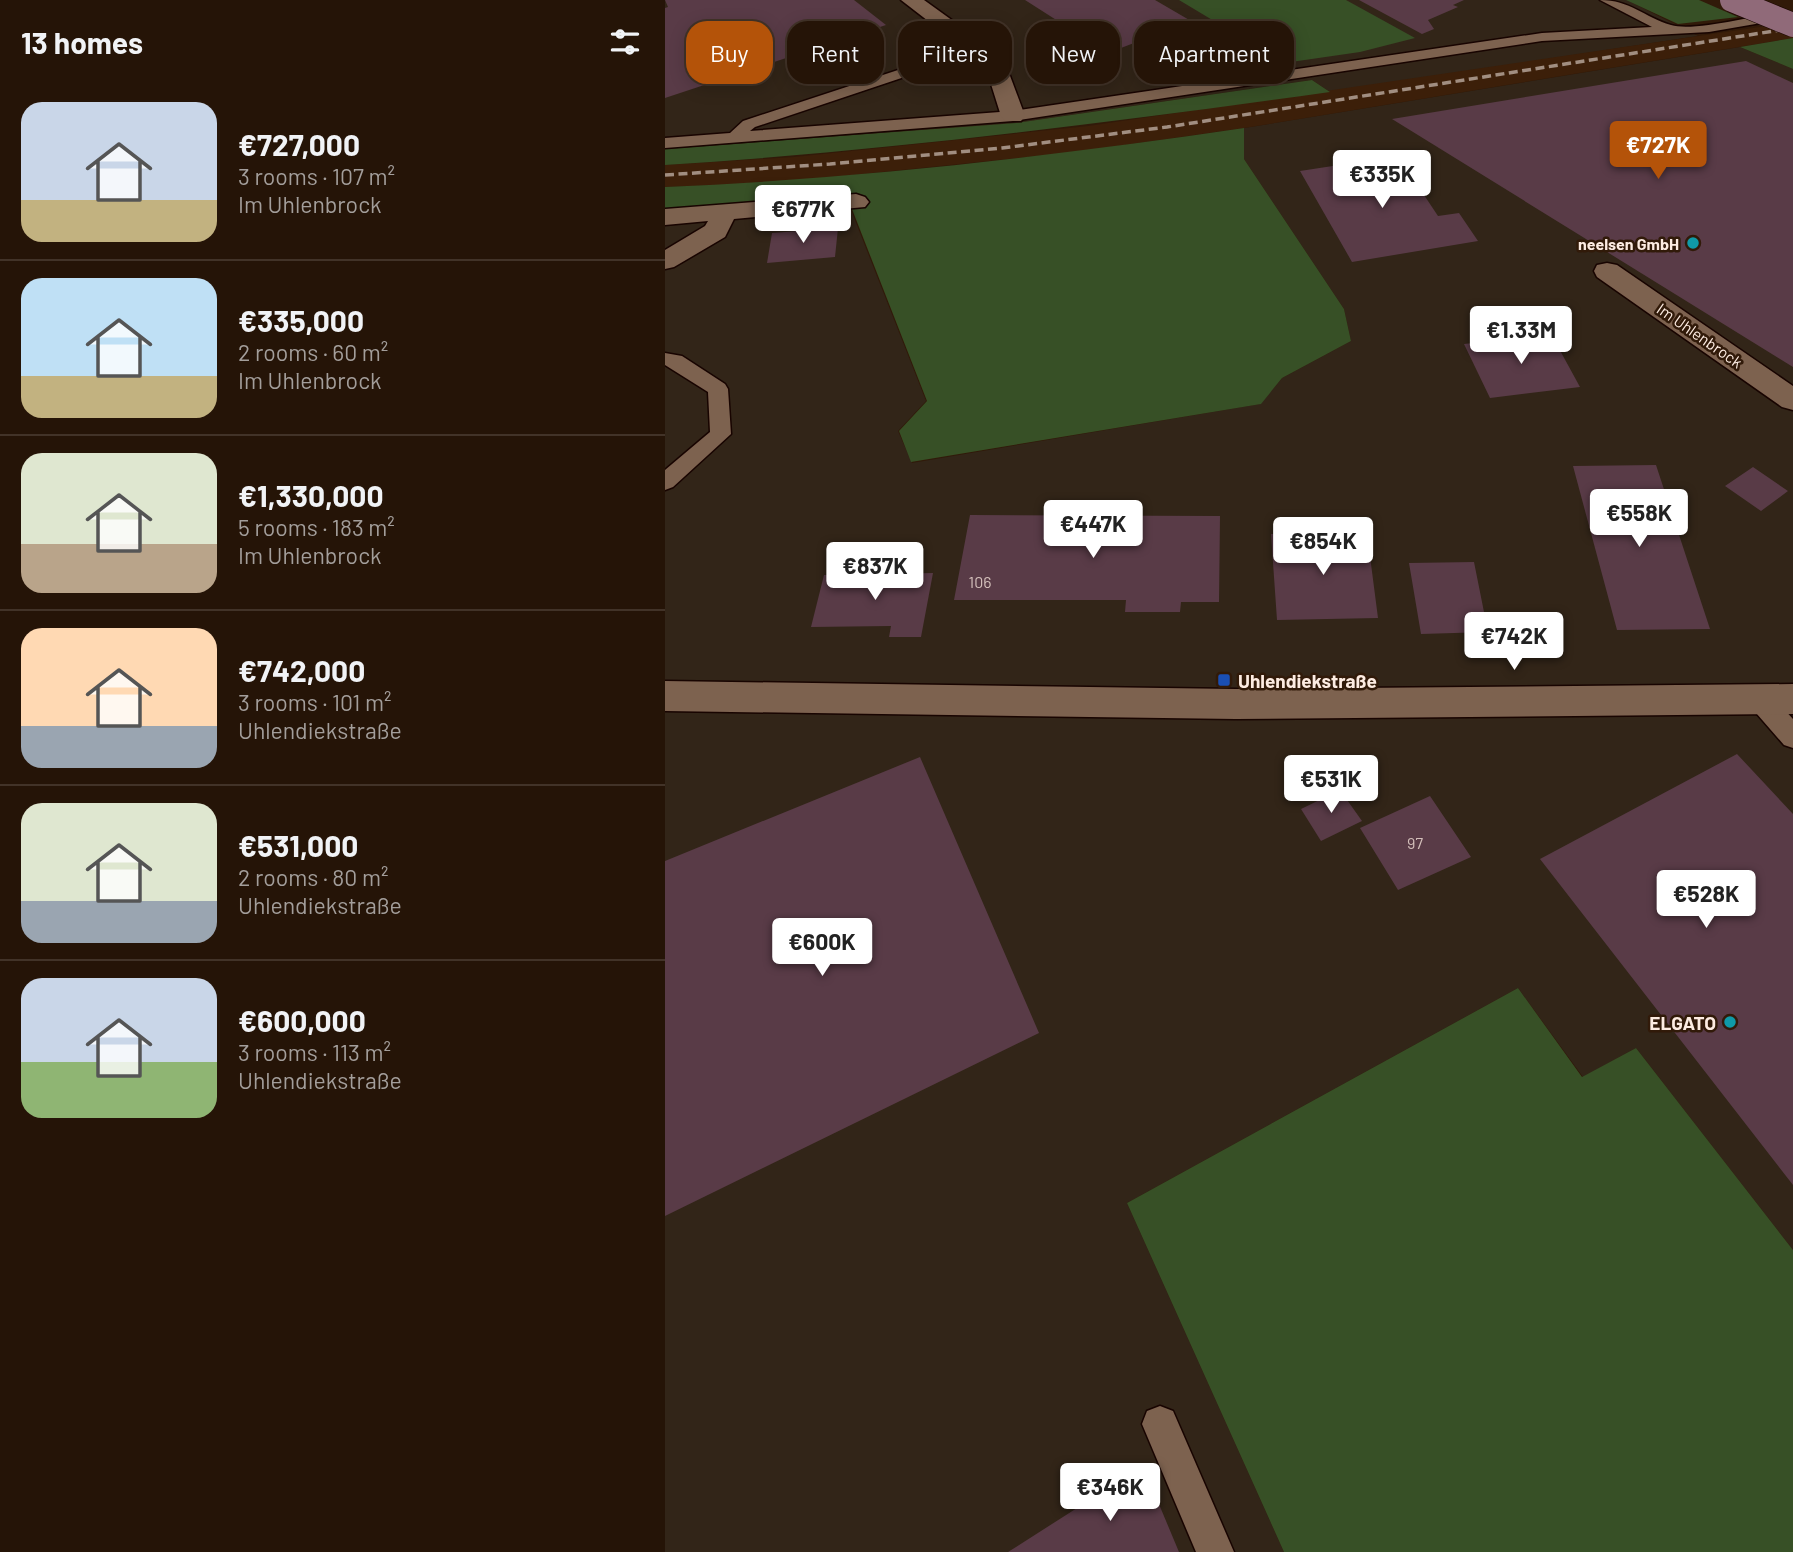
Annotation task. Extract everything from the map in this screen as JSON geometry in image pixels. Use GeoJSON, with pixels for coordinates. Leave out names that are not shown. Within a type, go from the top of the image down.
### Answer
{"type":"FeatureCollection","features":[{"type":"Feature","properties":{"kind":"main road"},"geometry":{"type":"LineString","coordinates":[[1732,0],[1793,25]]}},
{"type":"Feature","properties":{"kind":"street"},"geometry":{"type":"LineString","coordinates":[[911,0],[940,21]]}},
{"type":"Feature","properties":{"kind":"street"},"geometry":{"type":"LineString","coordinates":[[1003,84],[1013,116]]}},
{"type":"Feature","properties":{"kind":"street"},"geometry":{"type":"LineString","coordinates":[[665,217],[856,202]]}},
{"type":"Feature","properties":{"kind":"street"},"geometry":{"type":"LineString","coordinates":[[665,261],[716,231],[724,214]]}},
{"type":"Feature","properties":{"kind":"street","name":"Im Uhlenbrock"},"geometry":{"type":"LineString","coordinates":[[1607,271],[1793,400]]}},
{"type":"Feature","properties":{"kind":"street"},"geometry":{"type":"LineString","coordinates":[[665,696],[1236,704],[1776,699]]}},
{"type":"Feature","properties":{"kind":"lane"},"geometry":{"type":"LineString","coordinates":[[1607,0],[1670,30]]}},
{"type":"Feature","properties":{"kind":"lane"},"geometry":{"type":"LineString","coordinates":[[665,144],[1013,116],[1542,37],[1709,28],[1793,14]]}},
{"type":"Feature","properties":{"kind":"lane"},"geometry":{"type":"LineString","coordinates":[[731,140],[749,124],[898,74]]}},
{"type":"Feature","properties":{"kind":"lane"},"geometry":{"type":"LineString","coordinates":[[665,359],[675,361],[718,389],[721,434],[665,482]]}},
{"type":"Feature","properties":{"kind":"lane"},"geometry":{"type":"LineString","coordinates":[[1776,699],[1793,737]]}},
{"type":"Feature","properties":{"kind":"lane"},"geometry":{"type":"LineString","coordinates":[[1160,1424],[1215,1552]]}},
{"type":"Feature","properties":{"kind":"shaded area"},"geometry":{"type":"Polygon","coordinates":[[[665,0],[1627,0],[1698,36],[1330,92],[1312,80],[1294,83],[1294,21],[1134,21],[1134,84],[1284,84],[1016,123],[665,149],[665,0]]]}},
{"type":"Feature","properties":{"kind":"shaded area"},"geometry":{"type":"Polygon","coordinates":[[[1793,22],[1793,38],[1244,128],[1076,152],[775,183],[665,187],[665,165],[794,157],[1088,126],[1793,22]]]}},
{"type":"Feature","properties":{"kind":"shaded area"},"geometry":{"type":"Polygon","coordinates":[[[1740,47],[1793,69],[1793,1250],[1636,1048],[1583,1077],[1518,988],[1127,1203],[1284,1552],[665,1552],[665,218],[849,205],[926,401],[898,431],[912,463],[1260,404],[1282,378],[1351,341],[1344,309],[1244,159],[1244,128],[1740,47]]]}},
{"type":"Feature","properties":{"kind":"green space"},"geometry":{"type":"Polygon","coordinates":[[[1179,0],[1346,0],[1415,38],[1360,52],[1294,62],[1294,21],[1214,21],[1179,0]]]}},
{"type":"Feature","properties":{"kind":"green space"},"geometry":{"type":"Polygon","coordinates":[[[1626,0],[1699,0],[1738,17],[1678,24],[1626,0]]]}},
{"type":"Feature","properties":{"kind":"green space"},"geometry":{"type":"Polygon","coordinates":[[[1793,38],[1793,69],[1740,47],[1793,38]]]}},
{"type":"Feature","properties":{"kind":"green space"},"geometry":{"type":"Polygon","coordinates":[[[1312,80],[1330,92],[998,135],[665,165],[665,149],[1016,123],[1312,80]]]}},
{"type":"Feature","properties":{"kind":"green space"},"geometry":{"type":"Polygon","coordinates":[[[1244,128],[1244,159],[1344,309],[1351,341],[1282,378],[1261,404],[911,462],[899,431],[927,401],[850,204],[665,217],[665,187],[955,165],[1244,128]]]}},
{"type":"Feature","properties":{"kind":"green space"},"geometry":{"type":"Polygon","coordinates":[[[1518,988],[1582,1077],[1636,1048],[1793,1250],[1793,1552],[1284,1552],[1127,1203],[1518,988]]]}},
{"type":"Feature","properties":{"kind":"building"},"geometry":{"type":"Polygon","coordinates":[[[665,0],[854,0],[881,21],[787,21],[787,58],[773,62],[773,21],[686,21],[686,84],[707,84],[665,98],[665,8],[668,7],[665,0]]]}},
{"type":"Feature","properties":{"kind":"building"},"geometry":{"type":"Polygon","coordinates":[[[1025,0],[1155,0],[1191,21],[1134,21],[1134,43],[1120,48],[1120,21],[1058,21],[1025,0]]]}},
{"type":"Feature","properties":{"kind":"building"},"geometry":{"type":"Polygon","coordinates":[[[1359,0],[1464,0],[1453,5],[1458,7],[1428,20],[1434,29],[1422,34],[1359,0]]]}},
{"type":"Feature","properties":{"kind":"building","name":"neelsen GmbH"},"geometry":{"type":"Polygon","coordinates":[[[1746,61],[1793,83],[1793,367],[1392,119],[1746,61]]]}},
{"type":"Feature","properties":{"kind":"building"},"geometry":{"type":"Polygon","coordinates":[[[1398,156],[1438,216],[1459,213],[1478,241],[1352,262],[1300,171],[1398,156]]]}},
{"type":"Feature","properties":{"kind":"building"},"geometry":{"type":"Polygon","coordinates":[[[838,228],[835,257],[767,263],[772,233],[838,228]]]}},
{"type":"Feature","properties":{"kind":"building"},"geometry":{"type":"Polygon","coordinates":[[[1551,334],[1580,387],[1490,398],[1464,344],[1551,334]]]}},
{"type":"Feature","properties":{"kind":"building"},"geometry":{"type":"Polygon","coordinates":[[[1656,465],[1710,629],[1617,630],[1573,466],[1656,465]]]}},
{"type":"Feature","properties":{"kind":"building"},"geometry":{"type":"Polygon","coordinates":[[[1753,467],[1788,491],[1761,511],[1725,486],[1753,467]]]}},
{"type":"Feature","properties":{"kind":"building"},"geometry":{"type":"Polygon","coordinates":[[[970,515],[1220,516],[1219,602],[1181,602],[1180,612],[1125,612],[1126,600],[954,600],[970,515]]]}},
{"type":"Feature","properties":{"kind":"building"},"geometry":{"type":"Polygon","coordinates":[[[1367,533],[1378,618],[1277,620],[1271,534],[1367,533]]]}},
{"type":"Feature","properties":{"kind":"building"},"geometry":{"type":"Polygon","coordinates":[[[1474,562],[1488,632],[1421,634],[1409,563],[1474,562]]]}},
{"type":"Feature","properties":{"kind":"building"},"geometry":{"type":"Polygon","coordinates":[[[933,573],[921,637],[889,637],[891,626],[811,627],[824,575],[933,573]]]}},
{"type":"Feature","properties":{"kind":"building","name":"ELGATO"},"geometry":{"type":"Polygon","coordinates":[[[1737,754],[1793,814],[1793,1185],[1540,859],[1737,754]]]}},
{"type":"Feature","properties":{"kind":"building"},"geometry":{"type":"Polygon","coordinates":[[[920,757],[1039,1033],[665,1216],[665,861],[920,757]]]}},
{"type":"Feature","properties":{"kind":"building"},"geometry":{"type":"Polygon","coordinates":[[[1340,790],[1362,821],[1321,841],[1301,809],[1340,790]]]}},
{"type":"Feature","properties":{"kind":"building"},"geometry":{"type":"Polygon","coordinates":[[[1430,796],[1471,857],[1398,890],[1360,828],[1430,796]]]}},
{"type":"Feature","properties":{"kind":"building"},"geometry":{"type":"Polygon","coordinates":[[[1143,1466],[1179,1552],[1008,1552],[1143,1466]]]}},
{"type":"Feature","properties":{"kind":"railway"},"geometry":{"type":"LineString","coordinates":[[665,175],[830,164],[1002,148],[1167,127],[1793,28]]}},
{"type":"Feature","properties":{"kind":"place","name":"neelsen GmbH"},"geometry":{"type":"Point","coordinates":[1693,243]}},
{"type":"Feature","properties":{"kind":"place","name":"Uhlendiekstraße"},"geometry":{"type":"Point","coordinates":[1224,680]}},
{"type":"Feature","properties":{"kind":"place","name":"ELGATO"},"geometry":{"type":"Point","coordinates":[1730,1022]}}]}
